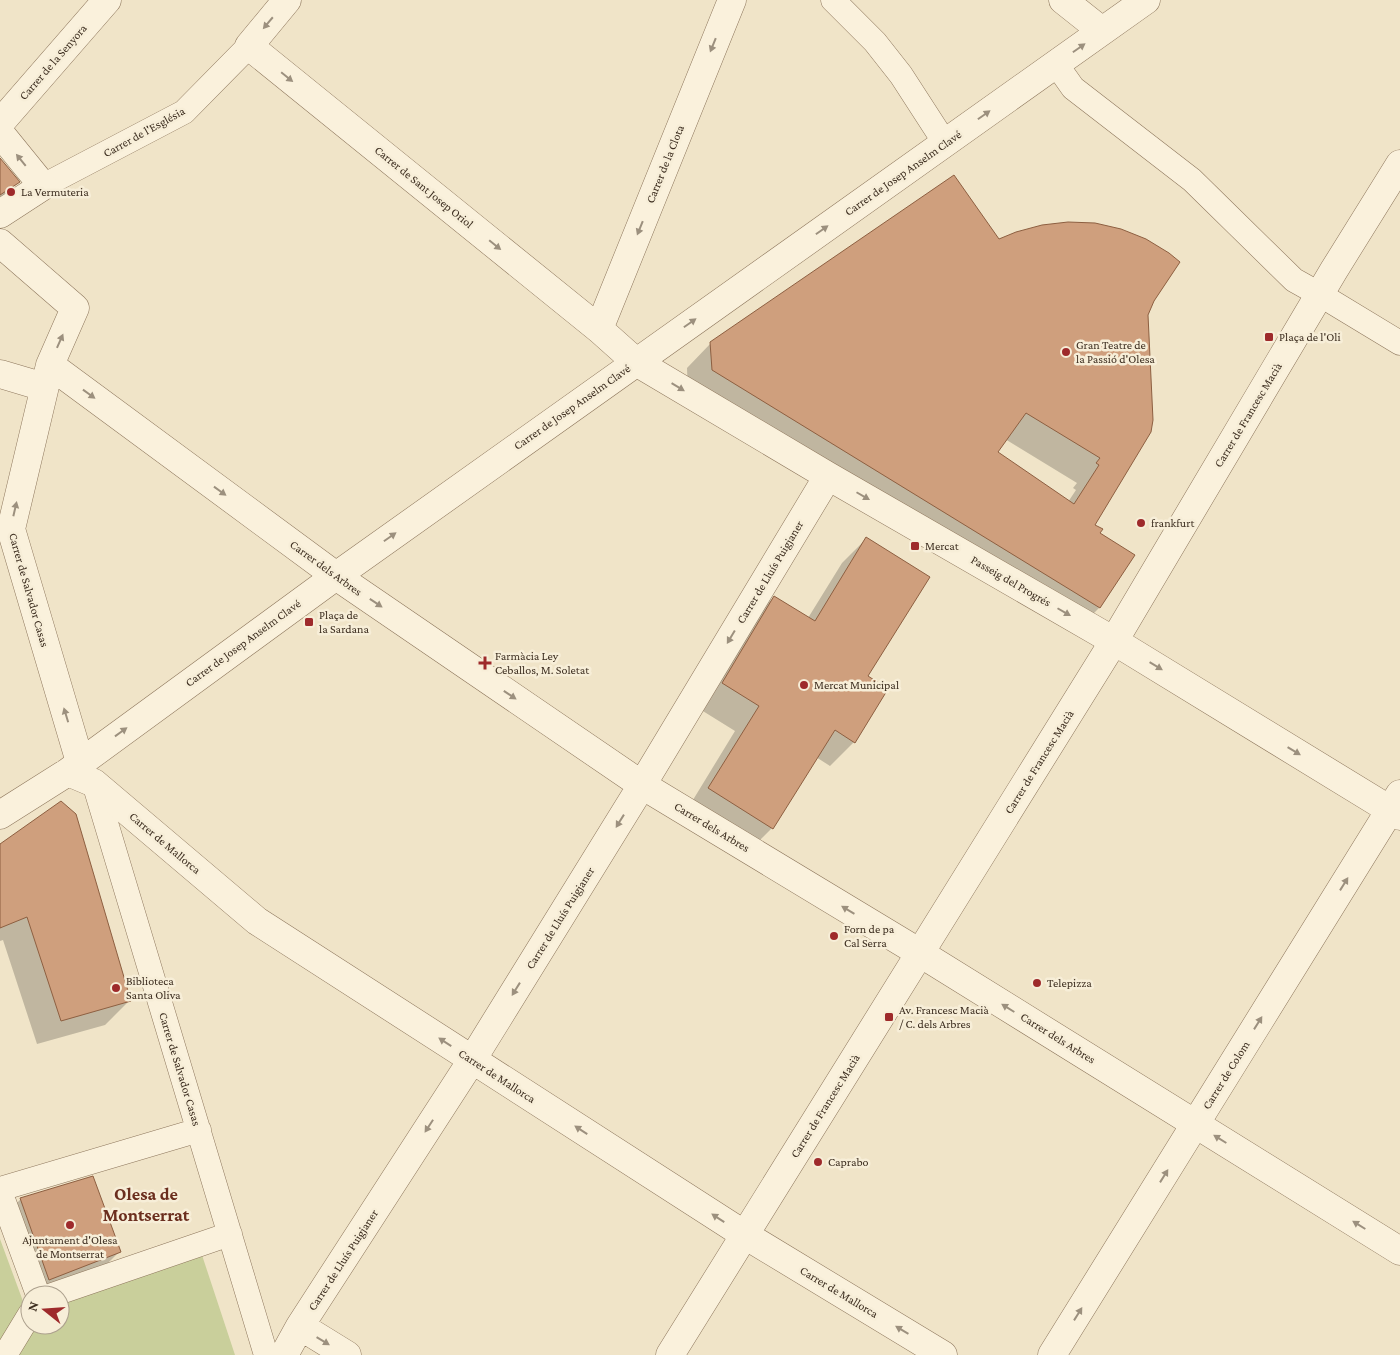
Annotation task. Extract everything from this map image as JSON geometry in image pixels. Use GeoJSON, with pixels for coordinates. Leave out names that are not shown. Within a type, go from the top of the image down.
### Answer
{"type":"FeatureCollection","features":[{"type":"Feature","properties":{"kind":"street","name":"Carrer de la Senyora"},"geometry":{"type":"LineString","coordinates":[[0,123],[106,0]]}},
{"type":"Feature","properties":{"kind":"street","name":"Carrer de l'Església"},"geometry":{"type":"LineString","coordinates":[[0,214],[43,186],[184,112],[249,46],[287,0]]}},
{"type":"Feature","properties":{"kind":"street","name":"Carrer de la Clota"},"geometry":{"type":"LineString","coordinates":[[599,329],[732,0]]}},
{"type":"Feature","properties":{"kind":"street"},"geometry":{"type":"LineString","coordinates":[[833,0],[875,42],[901,75],[945,143]]}},
{"type":"Feature","properties":{"kind":"street"},"geometry":{"type":"LineString","coordinates":[[1063,0],[1102,31]]}},
{"type":"Feature","properties":{"kind":"street","name":"Carrer de Josep Anselm Clavé"},"geometry":{"type":"LineString","coordinates":[[0,815],[81,772],[336,576],[1146,0]]}},
{"type":"Feature","properties":{"kind":"street","name":"Carrer de Sant Josep Oriol"},"geometry":{"type":"LineString","coordinates":[[249,46],[599,329]]}},
{"type":"Feature","properties":{"kind":"street"},"geometry":{"type":"LineString","coordinates":[[1056,64],[1072,88],[1192,180],[1294,280],[1400,343]]}},
{"type":"Feature","properties":{"kind":"street"},"geometry":{"type":"LineString","coordinates":[[0,133],[43,186]]}},
{"type":"Feature","properties":{"kind":"street","name":"Carrer de Francesc Macià"},"geometry":{"type":"LineString","coordinates":[[670,1355],[1114,641],[1319,294],[1400,164]]}},
{"type":"Feature","properties":{"kind":"street","name":"Carrer de Salvador Casas"},"geometry":{"type":"LineString","coordinates":[[0,243],[76,308],[47,376],[11,529],[81,772],[199,1130],[266,1355]]}},
{"type":"Feature","properties":{"kind":"street","name":"Passeig del Progrés"},"geometry":{"type":"LineString","coordinates":[[599,329],[636,362],[1397,807]]}},
{"type":"Feature","properties":{"kind":"street","name":"Carrer dels Arbres"},"geometry":{"type":"LineString","coordinates":[[0,374],[47,376],[642,785],[920,953],[1400,1251]]}},
{"type":"Feature","properties":{"kind":"street","name":"Carrer de Lluís Puigjaner"},"geometry":{"type":"LineString","coordinates":[[284,1355],[300,1326],[472,1060],[642,785],[828,476]]}},
{"type":"Feature","properties":{"kind":"street","name":"Carrer de Mallorca"},"geometry":{"type":"LineString","coordinates":[[81,772],[257,921],[746,1235],[943,1355]]}},
{"type":"Feature","properties":{"kind":"street","name":"Carrer de Colom"},"geometry":{"type":"LineString","coordinates":[[1052,1355],[1397,807]]}},
{"type":"Feature","properties":{"kind":"street"},"geometry":{"type":"LineString","coordinates":[[34,1285],[0,1190],[199,1130]]}},
{"type":"Feature","properties":{"kind":"street"},"geometry":{"type":"LineString","coordinates":[[70,1289],[230,1234]]}},
{"type":"Feature","properties":{"kind":"street"},"geometry":{"type":"LineString","coordinates":[[300,1326],[346,1355]]}},
{"type":"Feature","properties":{"kind":"street"},"geometry":{"type":"LineString","coordinates":[[5,1355],[20,1330]]}},
{"type":"Feature","properties":{"kind":"green space"},"geometry":{"type":"Polygon","coordinates":[[[0,1239],[20,1293],[20,1335],[70,1335],[70,1291],[198,1243],[235,1355],[0,1355],[0,1239]]]}},
{"type":"Feature","properties":{"kind":"building"},"geometry":{"type":"Polygon","coordinates":[[[0,158],[20,182],[0,195],[0,158]]]}},
{"type":"Feature","properties":{"kind":"building"},"geometry":{"type":"Polygon","coordinates":[[[954,175],[999,239],[1042,225],[1068,222],[1095,223],[1121,229],[1146,239],[1180,262],[1154,301],[1148,315],[1153,420],[1151,432],[1095,525],[1103,529],[1100,533],[1135,555],[1100,608],[712,370],[710,342],[954,175]],[[1026,413],[998,452],[1074,504],[1099,465],[1096,463],[1100,458],[1026,413]]]}},
{"type":"Feature","properties":{"kind":"building","name":"Mercat Municipal"},"geometry":{"type":"Polygon","coordinates":[[[866,537],[930,577],[868,676],[888,689],[855,743],[835,730],[773,829],[708,788],[759,706],[722,683],[774,596],[815,621],[866,537]]]}},
{"type":"Feature","properties":{"kind":"building"},"geometry":{"type":"Polygon","coordinates":[[[61,801],[76,814],[131,1001],[61,1021],[27,917],[0,928],[0,844],[61,801]]]}},
{"type":"Feature","properties":{"kind":"building","name":"Ajuntament d'Olesa de Montserrat"},"geometry":{"type":"Polygon","coordinates":[[[93,1176],[121,1252],[49,1280],[20,1198],[93,1176]]]}},
{"type":"Feature","properties":{"kind":"place","name":"La Vermuteria"},"geometry":{"type":"Point","coordinates":[11,192]}},
{"type":"Feature","properties":{"kind":"place","name":"Plaça de l'Oli"},"geometry":{"type":"Point","coordinates":[1269,337]}},
{"type":"Feature","properties":{"kind":"place","name":"Gran Teatre de la Passió d'Olesa"},"geometry":{"type":"Point","coordinates":[1066,352]}},
{"type":"Feature","properties":{"kind":"place","name":"frankfurt"},"geometry":{"type":"Point","coordinates":[1141,523]}},
{"type":"Feature","properties":{"kind":"place","name":"Mercat"},"geometry":{"type":"Point","coordinates":[915,546]}},
{"type":"Feature","properties":{"kind":"place","name":"Plaça de la Sardana"},"geometry":{"type":"Point","coordinates":[309,622]}},
{"type":"Feature","properties":{"kind":"place","name":"Farmàcia Ley Ceballos, M. Soletat"},"geometry":{"type":"Point","coordinates":[485,663]}},
{"type":"Feature","properties":{"kind":"place","name":"Mercat Municipal"},"geometry":{"type":"Point","coordinates":[804,685]}},
{"type":"Feature","properties":{"kind":"place","name":"Forn de pa Cal Serra"},"geometry":{"type":"Point","coordinates":[834,936]}},
{"type":"Feature","properties":{"kind":"place","name":"Telepizza"},"geometry":{"type":"Point","coordinates":[1037,983]}},
{"type":"Feature","properties":{"kind":"place","name":"Biblioteca Santa Oliva"},"geometry":{"type":"Point","coordinates":[116,988]}},
{"type":"Feature","properties":{"kind":"place","name":"Av. Francesc Macià / C. dels Arbres"},"geometry":{"type":"Point","coordinates":[889,1017]}},
{"type":"Feature","properties":{"kind":"place","name":"Caprabo"},"geometry":{"type":"Point","coordinates":[818,1162]}},
{"type":"Feature","properties":{"kind":"place","name":"Ajuntament d'Olesa de Montserrat"},"geometry":{"type":"Point","coordinates":[70,1225]}},
{"type":"Feature","properties":{"kind":"district","name":"Olesa de Montserrat"},"geometry":{"type":"Point","coordinates":[146,1204]}}]}
